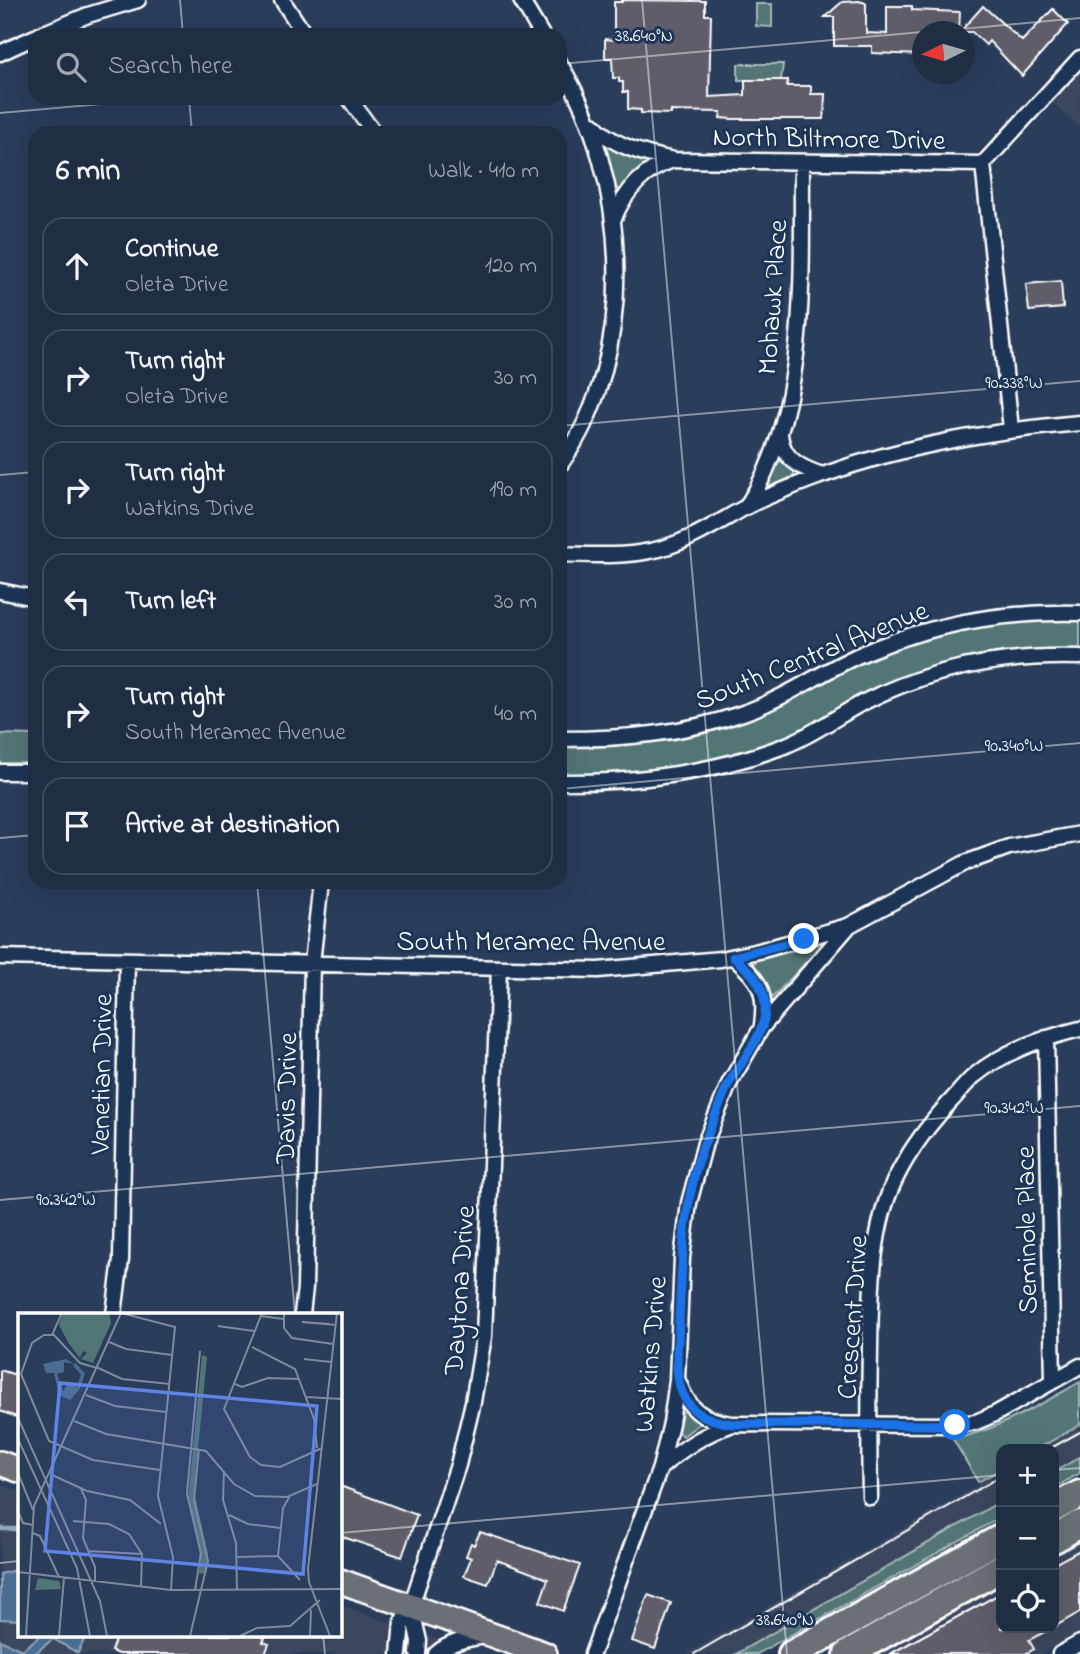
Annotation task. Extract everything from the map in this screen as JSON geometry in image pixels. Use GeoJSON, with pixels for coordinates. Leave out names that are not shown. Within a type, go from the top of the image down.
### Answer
{"type":"FeatureCollection","features":[{"type":"Feature","properties":{"kind":"highway"},"geometry":{"type":"LineString","coordinates":[[1056,1507],[1080,1494]]}},
{"type":"Feature","properties":{"kind":"highway"},"geometry":{"type":"LineString","coordinates":[[1059,1536],[1080,1524]]}},
{"type":"Feature","properties":{"kind":"highway"},"geometry":{"type":"LineString","coordinates":[[792,1654],[996,1541]]}},
{"type":"Feature","properties":{"kind":"highway"},"geometry":{"type":"LineString","coordinates":[[848,1654],[997,1570]]}},
{"type":"Feature","properties":{"kind":"main road"},"geometry":{"type":"LineString","coordinates":[[0,1463],[18,1470]]}},
{"type":"Feature","properties":{"kind":"main road"},"geometry":{"type":"LineString","coordinates":[[341,1581],[545,1654]]}},
{"type":"Feature","properties":{"kind":"street"},"geometry":{"type":"LineString","coordinates":[[56,28],[138,0]]}},
{"type":"Feature","properties":{"kind":"street"},"geometry":{"type":"LineString","coordinates":[[282,0],[300,28]]}},
{"type":"Feature","properties":{"kind":"street"},"geometry":{"type":"LineString","coordinates":[[521,0],[538,28]]}},
{"type":"Feature","properties":{"kind":"street"},"geometry":{"type":"LineString","coordinates":[[0,53],[28,40]]}},
{"type":"Feature","properties":{"kind":"street"},"geometry":{"type":"LineString","coordinates":[[1011,429],[983,164],[1080,58]]}},
{"type":"Feature","properties":{"kind":"street"},"geometry":{"type":"LineString","coordinates":[[567,77],[588,117],[598,146],[613,221],[616,282],[609,348],[596,394],[567,453]]}},
{"type":"Feature","properties":{"kind":"street"},"geometry":{"type":"LineString","coordinates":[[354,105],[369,126]]}},
{"type":"Feature","properties":{"kind":"street","name":"North Biltmore Drive"},"geometry":{"type":"LineString","coordinates":[[588,117],[600,132],[614,142],[674,160],[983,164]]}},
{"type":"Feature","properties":{"kind":"street","name":"North Biltmore Drive"},"geometry":{"type":"LineString","coordinates":[[613,221],[621,200],[632,186],[660,164],[674,160]]}},
{"type":"Feature","properties":{"kind":"street","name":"Mohawk Place"},"geometry":{"type":"LineString","coordinates":[[747,506],[759,487],[780,433],[793,376],[801,303],[802,162]]}},
{"type":"Feature","properties":{"kind":"street"},"geometry":{"type":"LineString","coordinates":[[567,555],[598,557],[653,551],[705,531],[747,506],[821,475],[923,445],[1011,429],[1080,422]]}},
{"type":"Feature","properties":{"kind":"street"},"geometry":{"type":"LineString","coordinates":[[780,433],[784,450],[790,459],[821,475]]}},
{"type":"Feature","properties":{"kind":"street"},"geometry":{"type":"LineString","coordinates":[[0,592],[28,597]]}},
{"type":"Feature","properties":{"kind":"street","name":"South Central Avenue"},"geometry":{"type":"LineString","coordinates":[[567,739],[612,739],[706,725],[780,698],[855,657],[908,635],[1004,615],[1080,613]]}},
{"type":"Feature","properties":{"kind":"street"},"geometry":{"type":"LineString","coordinates":[[567,782],[637,780],[716,767],[748,759],[788,744],[892,688],[928,677],[965,666],[1005,660],[1080,657]]}},
{"type":"Feature","properties":{"kind":"street"},"geometry":{"type":"LineString","coordinates":[[0,772],[28,772]]}},
{"type":"Feature","properties":{"kind":"street","name":"South Meramec Avenue"},"geometry":{"type":"LineString","coordinates":[[0,957],[598,970],[733,957],[848,926],[965,863],[1009,847],[1080,834]]}},
{"type":"Feature","properties":{"kind":"street","name":"Davis Drive"},"geometry":{"type":"LineString","coordinates":[[302,1313],[305,1288],[312,963],[320,889]]}},
{"type":"Feature","properties":{"kind":"street","name":"Watkins Drive"},"geometry":{"type":"LineString","coordinates":[[592,1654],[660,1468],[671,1423],[677,1380],[682,1258],[689,1203],[705,1143],[729,1084],[762,1027],[848,926]]}},
{"type":"Feature","properties":{"kind":"street"},"geometry":{"type":"LineString","coordinates":[[733,957],[750,970],[760,985],[765,1004],[762,1027]]}},
{"type":"Feature","properties":{"kind":"street","name":"Venetian Drive"},"geometry":{"type":"LineString","coordinates":[[114,1313],[121,1259],[127,960]]}},
{"type":"Feature","properties":{"kind":"street","name":"Daytona Drive"},"geometry":{"type":"LineString","coordinates":[[399,1654],[402,1622],[411,1606],[458,1465],[473,1402],[484,1336],[499,969]]}},
{"type":"Feature","properties":{"kind":"street","name":"Crescent Drive"},"geometry":{"type":"LineString","coordinates":[[870,1497],[868,1426],[874,1266],[880,1228],[890,1192],[924,1129],[975,1076],[1017,1051],[1046,1038],[1080,1029]]}},
{"type":"Feature","properties":{"kind":"street","name":"Seminole Place"},"geometry":{"type":"LineString","coordinates":[[1046,1038],[1053,1380]]}},
{"type":"Feature","properties":{"kind":"street"},"geometry":{"type":"LineString","coordinates":[[677,1380],[685,1399],[697,1412],[713,1421],[733,1424],[929,1427],[976,1422],[1080,1366]]}},
{"type":"Feature","properties":{"kind":"street"},"geometry":{"type":"LineString","coordinates":[[660,1468],[679,1451],[708,1433],[733,1424]]}},
{"type":"Feature","properties":{"kind":"street"},"geometry":{"type":"LineString","coordinates":[[411,1606],[419,1640],[418,1654]]}},
{"type":"Feature","properties":{"kind":"street"},"geometry":{"type":"LineString","coordinates":[[436,1654],[442,1648],[461,1640],[494,1635]]}},
{"type":"Feature","properties":{"kind":"street"},"geometry":{"type":"LineString","coordinates":[[1060,1654],[1080,1643]]}},
{"type":"Feature","properties":{"kind":"shaded area"},"geometry":{"type":"Polygon","coordinates":[[[1080,70],[1080,128],[1052,102],[1080,70]]]}},
{"type":"Feature","properties":{"kind":"shaded area"},"geometry":{"type":"Polygon","coordinates":[[[1080,1425],[1080,1457],[1059,1469],[1059,1444],[1046,1444],[1080,1425]]]}},
{"type":"Feature","properties":{"kind":"shaded area"},"geometry":{"type":"Polygon","coordinates":[[[996,1472],[996,1504],[736,1654],[686,1654],[978,1485],[978,1482],[996,1472]]]}},
{"type":"Feature","properties":{"kind":"shaded area"},"geometry":{"type":"Polygon","coordinates":[[[0,1484],[18,1491],[18,1636],[341,1636],[341,1605],[478,1654],[0,1654],[0,1484]]]}},
{"type":"Feature","properties":{"kind":"shaded area"},"geometry":{"type":"Polygon","coordinates":[[[1080,1541],[1080,1632],[1041,1654],[877,1654],[996,1587],[996,1633],[1059,1633],[1059,1552],[1080,1541]]]}},
{"type":"Feature","properties":{"kind":"shaded area"},"geometry":{"type":"Polygon","coordinates":[[[18,1569],[18,1620],[0,1619],[0,1574],[18,1569]]]}},
{"type":"Feature","properties":{"kind":"shaded area"},"geometry":{"type":"Polygon","coordinates":[[[40,1636],[81,1636],[84,1640],[78,1653],[53,1639],[34,1654],[0,1654],[0,1640],[22,1650],[40,1636]]]}},
{"type":"Feature","properties":{"kind":"green space"},"geometry":{"type":"Polygon","coordinates":[[[756,4],[772,4],[772,27],[756,26],[756,4]]]}},
{"type":"Feature","properties":{"kind":"green space"},"geometry":{"type":"Polygon","coordinates":[[[738,64],[783,64],[781,80],[738,80],[738,64]]]}},
{"type":"Feature","properties":{"kind":"green space"},"geometry":{"type":"Polygon","coordinates":[[[608,145],[626,155],[649,161],[620,190],[616,188],[606,148],[608,145]]]}},
{"type":"Feature","properties":{"kind":"green space"},"geometry":{"type":"Polygon","coordinates":[[[782,457],[795,473],[770,487],[767,481],[777,458],[782,457]]]}},
{"type":"Feature","properties":{"kind":"green space"},"geometry":{"type":"Polygon","coordinates":[[[1080,613],[1080,657],[927,677],[748,759],[567,781],[567,738],[706,725],[908,635],[1080,613]]]}},
{"type":"Feature","properties":{"kind":"green space"},"geometry":{"type":"Polygon","coordinates":[[[0,734],[28,735],[28,772],[0,772],[0,734]]]}},
{"type":"Feature","properties":{"kind":"green space"},"geometry":{"type":"Polygon","coordinates":[[[817,944],[820,948],[772,998],[754,963],[817,944]]]}},
{"type":"Feature","properties":{"kind":"green space"},"geometry":{"type":"Polygon","coordinates":[[[1080,1382],[1080,1425],[1046,1444],[996,1444],[996,1472],[978,1482],[953,1439],[986,1430],[1034,1408],[1080,1382]]]}},
{"type":"Feature","properties":{"kind":"green space"},"geometry":{"type":"Polygon","coordinates":[[[686,1410],[702,1422],[683,1436],[678,1432],[682,1413],[686,1410]]]}},
{"type":"Feature","properties":{"kind":"green space"},"geometry":{"type":"Polygon","coordinates":[[[1080,1457],[1080,1473],[1059,1485],[1059,1469],[1080,1457]]]}},
{"type":"Feature","properties":{"kind":"green space"},"geometry":{"type":"Polygon","coordinates":[[[996,1504],[996,1520],[757,1654],[736,1654],[996,1504]]]}},
{"type":"Feature","properties":{"kind":"building"},"geometry":{"type":"Polygon","coordinates":[[[705,1],[705,15],[711,15],[709,97],[745,95],[745,80],[788,80],[787,86],[811,86],[811,94],[825,94],[824,119],[732,119],[720,118],[721,112],[671,111],[671,114],[641,113],[641,110],[628,109],[628,92],[623,92],[623,82],[619,82],[619,78],[613,78],[612,58],[605,58],[605,39],[614,40],[614,2],[705,1]]]}},
{"type":"Feature","properties":{"kind":"building"},"geometry":{"type":"Polygon","coordinates":[[[842,2],[866,3],[866,33],[887,34],[887,6],[960,12],[960,21],[912,21],[912,55],[872,53],[872,46],[834,46],[834,17],[825,17],[842,2]]]}},
{"type":"Feature","properties":{"kind":"building"},"geometry":{"type":"Polygon","coordinates":[[[983,6],[1022,41],[1053,9],[1068,24],[1022,76],[989,41],[986,45],[975,35],[975,21],[970,21],[983,6]]]}},
{"type":"Feature","properties":{"kind":"building"},"geometry":{"type":"Polygon","coordinates":[[[1061,281],[1063,308],[1029,311],[1026,284],[1061,281]]]}},
{"type":"Feature","properties":{"kind":"building"},"geometry":{"type":"Polygon","coordinates":[[[0,1370],[18,1376],[18,1418],[0,1411],[0,1370]]]}},
{"type":"Feature","properties":{"kind":"building"},"geometry":{"type":"Polygon","coordinates":[[[341,1486],[417,1515],[402,1557],[341,1536],[341,1486]]]}},
{"type":"Feature","properties":{"kind":"building"},"geometry":{"type":"Polygon","coordinates":[[[480,1532],[580,1565],[563,1611],[540,1602],[548,1579],[497,1560],[488,1584],[464,1576],[471,1558],[466,1556],[471,1543],[474,1545],[480,1532]]]}},
{"type":"Feature","properties":{"kind":"building"},"geometry":{"type":"Polygon","coordinates":[[[1080,1550],[1080,1612],[1059,1624],[1059,1570],[1059,1561],[1080,1550]]]}},
{"type":"Feature","properties":{"kind":"building"},"geometry":{"type":"Polygon","coordinates":[[[648,1595],[671,1603],[655,1649],[632,1641],[648,1595]]]}},
{"type":"Feature","properties":{"kind":"building"},"geometry":{"type":"Polygon","coordinates":[[[996,1596],[996,1633],[1042,1633],[1029,1640],[1034,1649],[1025,1654],[890,1654],[996,1596]]]}},
{"type":"Feature","properties":{"kind":"building"},"geometry":{"type":"Polygon","coordinates":[[[117,1636],[260,1636],[265,1638],[263,1642],[269,1644],[265,1654],[118,1654],[111,1651],[117,1636]]]}},
{"type":"Feature","properties":{"kind":"waterway"},"geometry":{"type":"LineString","coordinates":[[0,1529],[18,1529]]}},
{"type":"Feature","properties":{"kind":"tram line"},"geometry":{"type":"LineString","coordinates":[[1058,1444],[1080,1432]]}},
{"type":"Feature","properties":{"kind":"tram line"},"geometry":{"type":"LineString","coordinates":[[694,1654],[996,1479]]}},
{"type":"Feature","properties":{"kind":"route"},"geometry":{"type":"LineString","coordinates":[[804,939],[733,957],[750,970],[760,985],[765,1004],[762,1027],[729,1084],[705,1143],[689,1203],[682,1258],[677,1380],[685,1399],[697,1412],[713,1421],[733,1424],[929,1427],[955,1425]]}}]}
